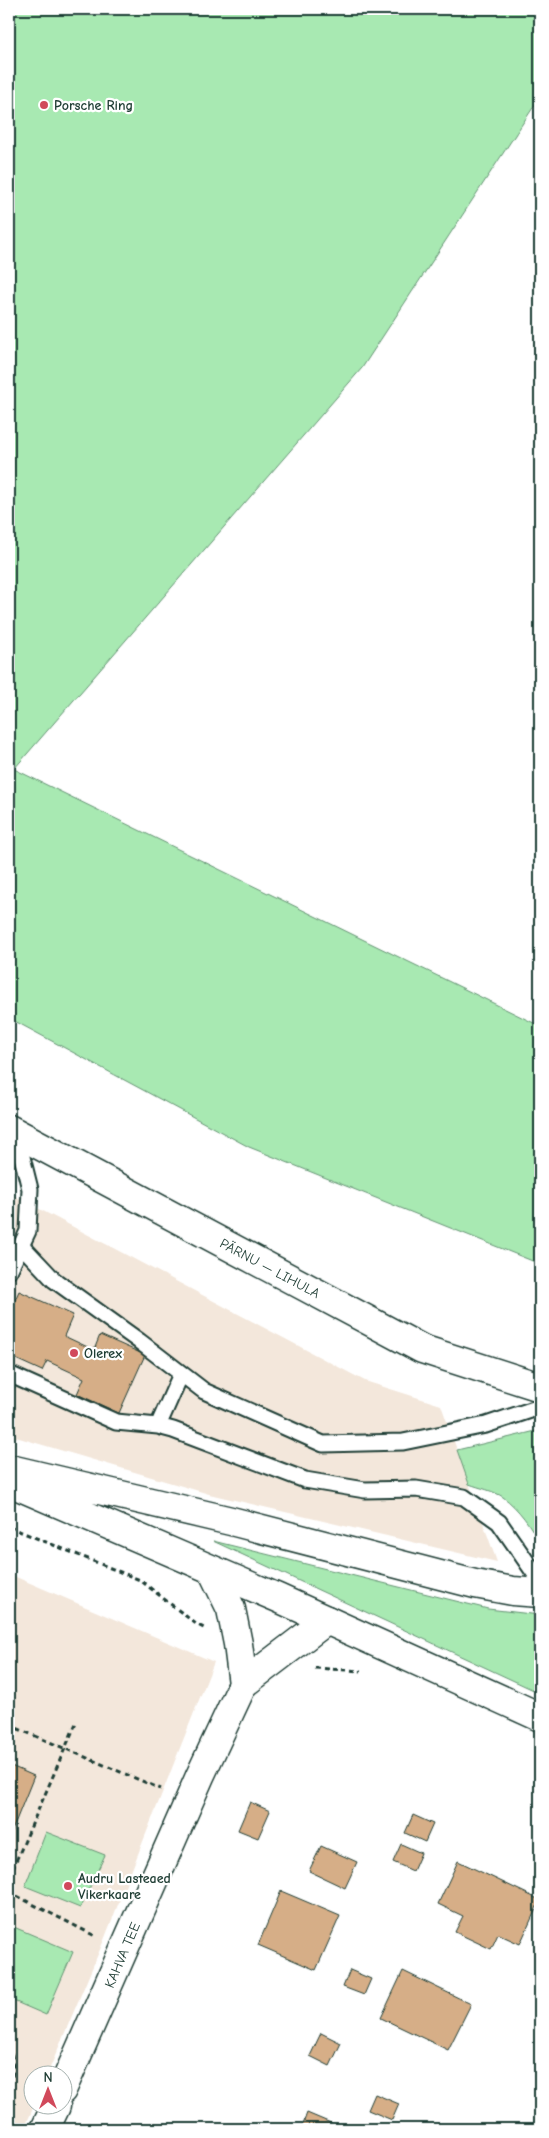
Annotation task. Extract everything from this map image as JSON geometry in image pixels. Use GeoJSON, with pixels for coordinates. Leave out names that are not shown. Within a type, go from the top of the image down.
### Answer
{"type":"FeatureCollection","features":[{"type":"Feature","properties":{"kind":"main road","name":"PÄRNU — LIHULA"},"geometry":{"type":"LineString","coordinates":[[12,1131],[422,1349],[540,1387]]}},
{"type":"Feature","properties":{"kind":"main road"},"geometry":{"type":"LineString","coordinates":[[9,1468],[231,1521],[475,1584],[513,1591],[540,1593]]}},
{"type":"Feature","properties":{"kind":"main road"},"geometry":{"type":"LineString","coordinates":[[9,1482],[327,1620],[540,1717]]}},
{"type":"Feature","properties":{"kind":"main road"},"geometry":{"type":"LineString","coordinates":[[212,1570],[230,1609],[238,1644],[243,1684]]}},
{"type":"Feature","properties":{"kind":"main road","name":"KAHVA TEE"},"geometry":{"type":"LineString","coordinates":[[72,2067],[189,1801],[243,1684],[327,1620]]}},
{"type":"Feature","properties":{"kind":"main road"},"geometry":{"type":"LineString","coordinates":[[45,2129],[51,2116]]}},
{"type":"Feature","properties":{"kind":"lane"},"geometry":{"type":"LineString","coordinates":[[9,1272],[28,1231],[30,1189],[12,1131]]}},
{"type":"Feature","properties":{"kind":"lane"},"geometry":{"type":"LineString","coordinates":[[21,1244],[54,1280],[204,1391],[323,1444],[403,1442],[486,1424],[540,1407]]}},
{"type":"Feature","properties":{"kind":"lane"},"geometry":{"type":"LineString","coordinates":[[9,1374],[116,1422],[158,1426],[182,1433],[305,1480],[365,1490],[416,1489],[464,1497],[499,1522],[540,1581]]}},
{"type":"Feature","properties":{"kind":"lane"},"geometry":{"type":"LineString","coordinates":[[158,1426],[181,1374]]}},
{"type":"Feature","properties":{"kind":"path"},"geometry":{"type":"LineString","coordinates":[[9,1877],[77,1721]]}},
{"type":"Feature","properties":{"kind":"path"},"geometry":{"type":"LineString","coordinates":[[9,1724],[189,1801]]}},
{"type":"Feature","properties":{"kind":"path"},"geometry":{"type":"LineString","coordinates":[[9,1892],[123,1950]]}},
{"type":"Feature","properties":{"kind":"path"},"geometry":{"type":"LineString","coordinates":[[9,2045],[13,2066],[12,2080],[9,2087]]}},
{"type":"Feature","properties":{"kind":"shaded area"},"geometry":{"type":"Polygon","coordinates":[[[9,1193],[365,1381],[441,1405],[497,1562],[209,1494],[9,1435],[9,1193]]]}},
{"type":"Feature","properties":{"kind":"shaded area","name":"Audru Lasteaed Vikerkaare"},"geometry":{"type":"Polygon","coordinates":[[[9,1574],[214,1662],[104,1940],[51,2066],[22,2066],[22,2116],[30,2116],[24,2129],[9,2129],[9,1574]]]}},
{"type":"Feature","properties":{"kind":"green space"},"geometry":{"type":"Polygon","coordinates":[[[9,9],[540,9],[540,97],[362,368],[14,769],[540,1026],[540,1264],[249,1147],[9,1018],[9,9]]]}},
{"type":"Feature","properties":{"kind":"green space"},"geometry":{"type":"Polygon","coordinates":[[[540,1430],[540,1544],[524,1518],[509,1501],[495,1493],[469,1484],[457,1450],[540,1430]]]}},
{"type":"Feature","properties":{"kind":"green space"},"geometry":{"type":"Polygon","coordinates":[[[213,1541],[488,1609],[540,1615],[540,1693],[213,1541]]]}},
{"type":"Feature","properties":{"kind":"green space"},"geometry":{"type":"Polygon","coordinates":[[[46,1832],[105,1855],[80,1908],[25,1886],[46,1832]]]}},
{"type":"Feature","properties":{"kind":"green space"},"geometry":{"type":"Polygon","coordinates":[[[9,1925],[73,1952],[46,2015],[9,1999],[9,1925]]]}},
{"type":"Feature","properties":{"kind":"building","name":"Olerex"},"geometry":{"type":"Polygon","coordinates":[[[19,1291],[73,1315],[64,1336],[94,1350],[100,1335],[145,1355],[119,1413],[77,1394],[84,1378],[47,1361],[42,1371],[9,1356],[9,1313],[19,1291]]]}},
{"type":"Feature","properties":{"kind":"building"},"geometry":{"type":"Polygon","coordinates":[[[9,1765],[34,1776],[9,1838],[9,1765]]]}},
{"type":"Feature","properties":{"kind":"building"},"geometry":{"type":"Polygon","coordinates":[[[250,1802],[270,1811],[258,1838],[238,1830],[250,1802]]]}},
{"type":"Feature","properties":{"kind":"building"},"geometry":{"type":"Polygon","coordinates":[[[413,1815],[433,1824],[425,1842],[405,1833],[413,1815]]]}},
{"type":"Feature","properties":{"kind":"building"},"geometry":{"type":"Polygon","coordinates":[[[401,1844],[421,1853],[413,1871],[393,1862],[401,1844]]]}},
{"type":"Feature","properties":{"kind":"building"},"geometry":{"type":"Polygon","coordinates":[[[321,1846],[357,1862],[345,1888],[309,1871],[321,1846]]]}},
{"type":"Feature","properties":{"kind":"building"},"geometry":{"type":"Polygon","coordinates":[[[458,1861],[540,1900],[520,1944],[498,1934],[491,1949],[455,1932],[463,1916],[438,1904],[458,1861]]]}},
{"type":"Feature","properties":{"kind":"building"},"geometry":{"type":"Polygon","coordinates":[[[281,1891],[340,1916],[316,1970],[258,1945],[281,1891]]]}},
{"type":"Feature","properties":{"kind":"building"},"geometry":{"type":"Polygon","coordinates":[[[350,1970],[371,1979],[364,1995],[343,1987],[350,1970]]]}},
{"type":"Feature","properties":{"kind":"building"},"geometry":{"type":"Polygon","coordinates":[[[403,1971],[471,2004],[448,2050],[381,2018],[403,1971]]]}},
{"type":"Feature","properties":{"kind":"building"},"geometry":{"type":"Polygon","coordinates":[[[321,2033],[341,2043],[330,2066],[310,2056],[321,2033]]]}},
{"type":"Feature","properties":{"kind":"building"},"geometry":{"type":"Polygon","coordinates":[[[375,2094],[399,2104],[392,2120],[368,2110],[375,2094]]]}},
{"type":"Feature","properties":{"kind":"building"},"geometry":{"type":"Polygon","coordinates":[[[307,2113],[345,2129],[301,2129],[307,2113]]]}},
{"type":"Feature","properties":{"kind":"place","name":"Porsche Ring"},"geometry":{"type":"Point","coordinates":[44,105]}},
{"type":"Feature","properties":{"kind":"place","name":"Olerex"},"geometry":{"type":"Point","coordinates":[74,1353]}},
{"type":"Feature","properties":{"kind":"place","name":"Audru Lasteaed Vikerkaare"},"geometry":{"type":"Point","coordinates":[68,1886]}}]}
